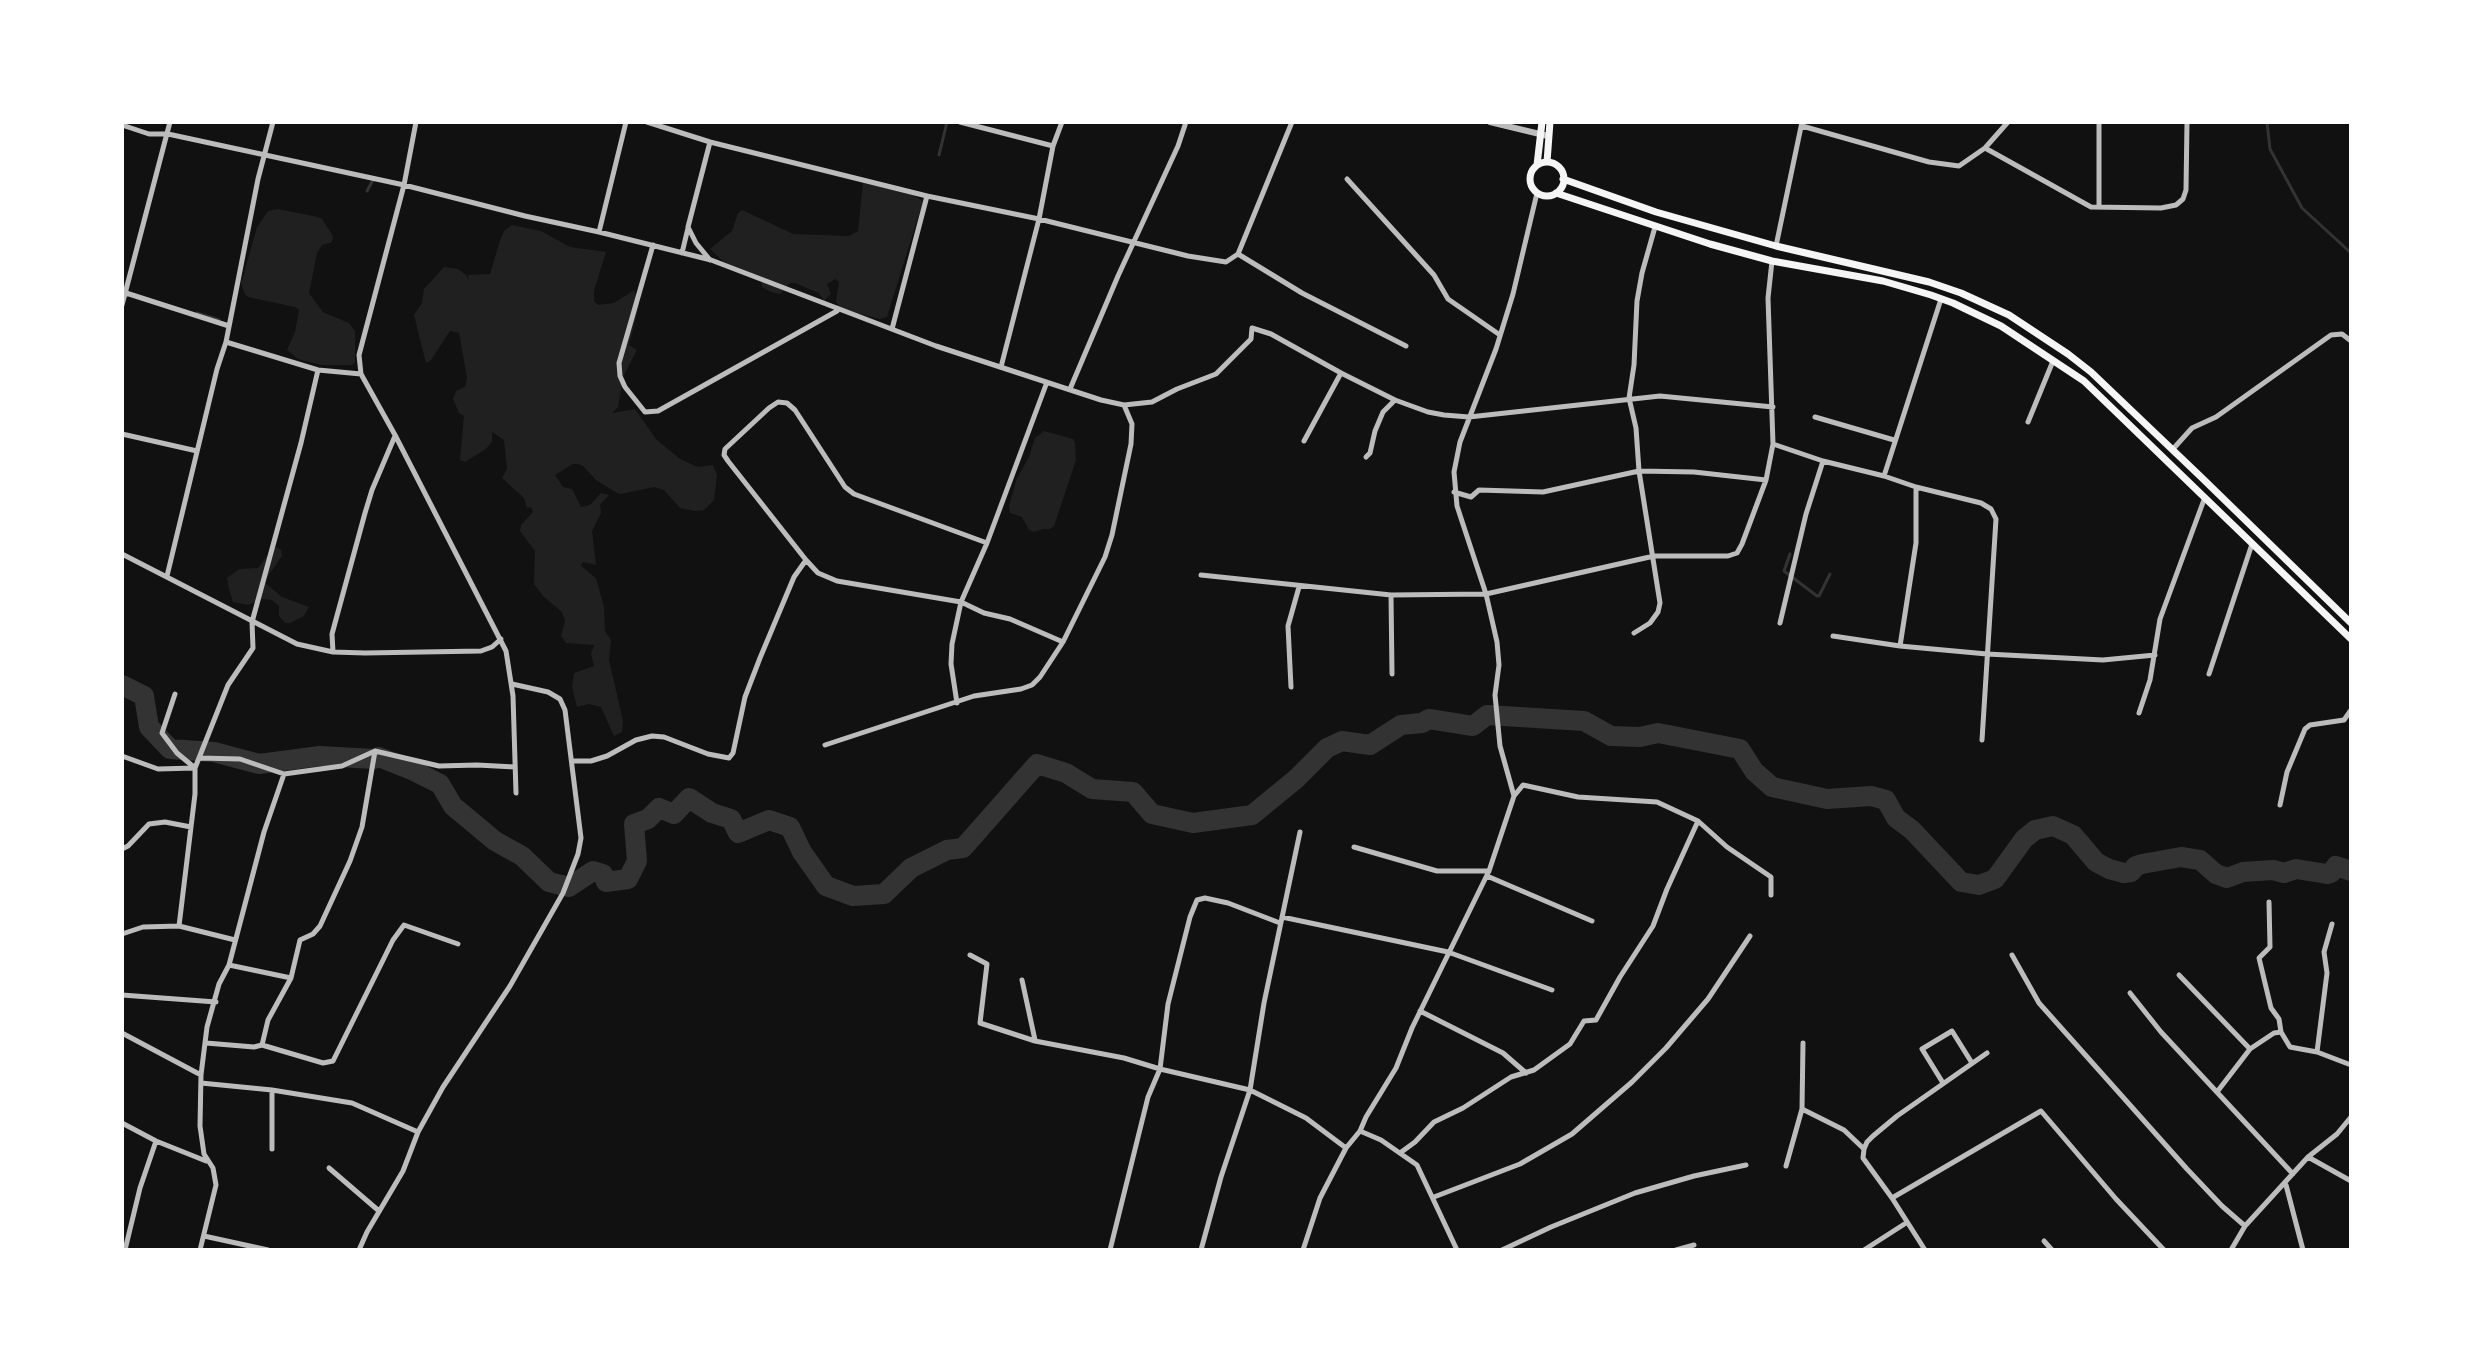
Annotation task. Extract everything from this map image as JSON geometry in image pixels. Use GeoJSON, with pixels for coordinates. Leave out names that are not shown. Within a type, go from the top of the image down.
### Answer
{"type":"FeatureCollection","features":[{"type":"Feature","properties":{"kind":"main road"},"geometry":{"type":"LineString","coordinates":[[1542,122],[1547,162]]}},
{"type":"Feature","properties":{"kind":"main road"},"geometry":{"type":"LineString","coordinates":[[1537,165],[1547,162],[1560,169],[1563,179],[1556,193],[1546,196],[1537,193],[1530,179],[1550,122]]}},
{"type":"Feature","properties":{"kind":"main road"},"geometry":{"type":"LineString","coordinates":[[1563,179],[1656,212],[1961,293],[2009,315],[2091,372],[2351,623]]}},
{"type":"Feature","properties":{"kind":"main road"},"geometry":{"type":"LineString","coordinates":[[1556,193],[1655,227],[1772,261],[1883,281],[1941,299],[2001,326],[2084,381],[2351,639]]}},
{"type":"Feature","properties":{"kind":"street"},"geometry":{"type":"LineString","coordinates":[[122,305],[170,122]]}},
{"type":"Feature","properties":{"kind":"street"},"geometry":{"type":"LineString","coordinates":[[167,576],[226,342],[273,122]]}},
{"type":"Feature","properties":{"kind":"street"},"geometry":{"type":"LineString","coordinates":[[416,122],[404,185],[359,355],[361,374],[501,639],[510,664],[512,684],[516,793]]}},
{"type":"Feature","properties":{"kind":"street"},"geometry":{"type":"LineString","coordinates":[[599,232],[626,122]]}},
{"type":"Feature","properties":{"kind":"street"},"geometry":{"type":"LineString","coordinates":[[647,122],[710,142],[927,196],[1226,262],[1238,254],[1292,122]]}},
{"type":"Feature","properties":{"kind":"street"},"geometry":{"type":"LineString","coordinates":[[960,122],[1053,146]]}},
{"type":"Feature","properties":{"kind":"street"},"geometry":{"type":"LineString","coordinates":[[1001,367],[1039,219],[1053,146],[1062,122]]}},
{"type":"Feature","properties":{"kind":"street"},"geometry":{"type":"LineString","coordinates":[[1070,389],[1186,122]]}},
{"type":"Feature","properties":{"kind":"street"},"geometry":{"type":"LineString","coordinates":[[1490,122],[1544,136]]}},
{"type":"Feature","properties":{"kind":"street"},"geometry":{"type":"LineString","coordinates":[[1776,246],[1802,124],[1929,162],[1959,166],[1985,148],[2008,122]]}},
{"type":"Feature","properties":{"kind":"street"},"geometry":{"type":"LineString","coordinates":[[2099,122],[2099,207]]}},
{"type":"Feature","properties":{"kind":"street"},"geometry":{"type":"LineString","coordinates":[[1985,148],[2080,202],[2099,207],[2161,208],[2176,205],[2183,199],[2186,190],[2187,122]]}},
{"type":"Feature","properties":{"kind":"street"},"geometry":{"type":"LineString","coordinates":[[122,125],[149,134],[168,134],[404,185],[711,260],[936,346],[1124,405],[1152,402],[1216,374],[1251,339],[1252,328],[1271,334],[1395,400],[1428,412],[1469,417],[1629,398],[1685,397],[1773,407]]}},
{"type":"Feature","properties":{"kind":"street"},"geometry":{"type":"LineString","coordinates":[[682,253],[710,142]]}},
{"type":"Feature","properties":{"kind":"street"},"geometry":{"type":"LineString","coordinates":[[1347,179],[1434,275],[1448,299],[1500,335]]}},
{"type":"Feature","properties":{"kind":"street"},"geometry":{"type":"LineString","coordinates":[[1514,796],[1497,723],[1497,642],[1486,594],[1463,528],[1454,492],[1454,472],[1460,442],[1513,294],[1537,193]]}},
{"type":"Feature","properties":{"kind":"street"},"geometry":{"type":"LineString","coordinates":[[892,329],[927,196]]}},
{"type":"Feature","properties":{"kind":"street"},"geometry":{"type":"LineString","coordinates":[[688,227],[696,243],[711,260]]}},
{"type":"Feature","properties":{"kind":"street"},"geometry":{"type":"LineString","coordinates":[[1634,633],[1650,623],[1660,603],[1639,471],[1636,428],[1629,398],[1637,301],[1655,227]]}},
{"type":"Feature","properties":{"kind":"street"},"geometry":{"type":"LineString","coordinates":[[653,245],[619,363],[625,387],[645,412],[658,411],[838,311]]}},
{"type":"Feature","properties":{"kind":"street"},"geometry":{"type":"LineString","coordinates":[[1238,254],[1302,293],[1406,346]]}},
{"type":"Feature","properties":{"kind":"street"},"geometry":{"type":"LineString","coordinates":[[1201,575],[1391,595],[1486,594],[1654,556],[1728,556],[1737,553],[1766,480],[1773,444],[1768,298],[1772,261]]}},
{"type":"Feature","properties":{"kind":"street"},"geometry":{"type":"LineString","coordinates":[[126,293],[229,326]]}},
{"type":"Feature","properties":{"kind":"street"},"geometry":{"type":"LineString","coordinates":[[1884,476],[1941,299]]}},
{"type":"Feature","properties":{"kind":"street"},"geometry":{"type":"LineString","coordinates":[[2172,450],[2192,428],[2216,417],[2331,335],[2342,334],[2351,341]]}},
{"type":"Feature","properties":{"kind":"street"},"geometry":{"type":"LineString","coordinates":[[226,342],[318,370],[361,374]]}},
{"type":"Feature","properties":{"kind":"street"},"geometry":{"type":"LineString","coordinates":[[2028,422],[2053,361]]}},
{"type":"Feature","properties":{"kind":"street"},"geometry":{"type":"LineString","coordinates":[[179,926],[195,768],[228,685],[253,648],[252,622],[318,370]]}},
{"type":"Feature","properties":{"kind":"street"},"geometry":{"type":"LineString","coordinates":[[1304,441],[1341,373]]}},
{"type":"Feature","properties":{"kind":"street"},"geometry":{"type":"LineString","coordinates":[[957,703],[951,664],[961,602],[987,543],[1047,382]]}},
{"type":"Feature","properties":{"kind":"street"},"geometry":{"type":"LineString","coordinates":[[1366,457],[1383,412],[1395,400]]}},
{"type":"Feature","properties":{"kind":"street"},"geometry":{"type":"LineString","coordinates":[[987,543],[854,494],[845,487],[795,410],[787,403],[778,402],[725,449],[724,455],[806,560],[828,579],[961,602],[1063,642]]}},
{"type":"Feature","properties":{"kind":"street"},"geometry":{"type":"LineString","coordinates":[[825,745],[974,696],[1032,685],[1063,642],[1105,557],[1131,444],[1132,424],[1124,405]]}},
{"type":"Feature","properties":{"kind":"street"},"geometry":{"type":"LineString","coordinates":[[1815,417],[1894,440]]}},
{"type":"Feature","properties":{"kind":"street"},"geometry":{"type":"LineString","coordinates":[[122,434],[197,451]]}},
{"type":"Feature","properties":{"kind":"street"},"geometry":{"type":"LineString","coordinates":[[333,652],[332,634],[340,601],[372,490],[395,435]]}},
{"type":"Feature","properties":{"kind":"street"},"geometry":{"type":"LineString","coordinates":[[1773,444],[1823,461],[1981,503],[1991,509],[1996,519],[1982,740]]}},
{"type":"Feature","properties":{"kind":"street"},"geometry":{"type":"LineString","coordinates":[[1780,623],[1806,514],[1823,461]]}},
{"type":"Feature","properties":{"kind":"street"},"geometry":{"type":"LineString","coordinates":[[1454,492],[1471,497],[1479,490],[1543,492],[1639,471],[1694,472],[1766,480]]}},
{"type":"Feature","properties":{"kind":"street"},"geometry":{"type":"LineString","coordinates":[[1900,646],[1916,543],[1916,487]]}},
{"type":"Feature","properties":{"kind":"street"},"geometry":{"type":"LineString","coordinates":[[2139,713],[2150,680],[2160,619],[2205,496]]}},
{"type":"Feature","properties":{"kind":"street"},"geometry":{"type":"LineString","coordinates":[[2209,674],[2252,544]]}},
{"type":"Feature","properties":{"kind":"street"},"geometry":{"type":"LineString","coordinates":[[122,554],[297,644],[333,652],[481,651],[501,639]]}},
{"type":"Feature","properties":{"kind":"street"},"geometry":{"type":"LineString","coordinates":[[572,761],[599,759],[636,740],[652,736],[729,758],[733,753],[745,697],[760,658],[794,577],[806,560]]}},
{"type":"Feature","properties":{"kind":"street"},"geometry":{"type":"LineString","coordinates":[[1291,687],[1288,626],[1299,587]]}},
{"type":"Feature","properties":{"kind":"street"},"geometry":{"type":"LineString","coordinates":[[1391,595],[1392,674]]}},
{"type":"Feature","properties":{"kind":"street"},"geometry":{"type":"LineString","coordinates":[[1833,636],[1987,654],[2103,660],[2155,655]]}},
{"type":"Feature","properties":{"kind":"street"},"geometry":{"type":"LineString","coordinates":[[359,1250],[403,1171],[418,1132],[443,1087],[510,986],[563,893],[581,838],[565,710],[560,699],[548,692],[512,684]]}},
{"type":"Feature","properties":{"kind":"street"},"geometry":{"type":"LineString","coordinates":[[175,694],[162,733],[177,753],[195,768]]}},
{"type":"Feature","properties":{"kind":"street"},"geometry":{"type":"LineString","coordinates":[[2280,805],[2287,772],[2305,729],[2310,725],[2344,720],[2351,710]]}},
{"type":"Feature","properties":{"kind":"street"},"geometry":{"type":"LineString","coordinates":[[200,758],[240,759],[284,774],[342,766],[375,751],[439,766],[515,767]]}},
{"type":"Feature","properties":{"kind":"street"},"geometry":{"type":"LineString","coordinates":[[262,1045],[268,1020],[291,978],[300,940],[313,934],[320,926],[358,838],[370,791],[375,751]]}},
{"type":"Feature","properties":{"kind":"street"},"geometry":{"type":"LineString","coordinates":[[122,756],[158,769],[195,768]]}},
{"type":"Feature","properties":{"kind":"street"},"geometry":{"type":"LineString","coordinates":[[200,1250],[216,1185],[213,1168],[202,1145],[200,1126],[201,1075],[207,1027],[219,984],[229,965],[264,832],[284,774]]}},
{"type":"Feature","properties":{"kind":"street"},"geometry":{"type":"LineString","coordinates":[[1303,1250],[1320,1198],[1346,1148],[1360,1131],[1396,1068],[1420,1011],[1488,873],[1514,796],[1523,785],[1578,797],[1657,802],[1698,821],[1727,847],[1771,877],[1771,895]]}},
{"type":"Feature","properties":{"kind":"street"},"geometry":{"type":"LineString","coordinates":[[1400,1153],[1434,1122],[1463,1108],[1511,1077],[1526,1074],[1570,1044],[1584,1021],[1596,1020],[1653,926],[1698,821]]}},
{"type":"Feature","properties":{"kind":"street"},"geometry":{"type":"LineString","coordinates":[[122,849],[149,824],[165,822],[191,827]]}},
{"type":"Feature","properties":{"kind":"street"},"geometry":{"type":"LineString","coordinates":[[1201,1250],[1250,1090],[1264,1003],[1300,832]]}},
{"type":"Feature","properties":{"kind":"street"},"geometry":{"type":"LineString","coordinates":[[1354,847],[1437,871],[1488,873],[1592,921]]}},
{"type":"Feature","properties":{"kind":"street"},"geometry":{"type":"LineString","coordinates":[[1110,1250],[1148,1097],[1160,1069],[1168,1004],[1197,900],[1205,898],[1281,920],[1448,952],[1552,990]]}},
{"type":"Feature","properties":{"kind":"street"},"geometry":{"type":"LineString","coordinates":[[2269,902],[2270,947],[2259,958],[2271,1008],[2279,1019],[2281,1032],[2290,1047],[2317,1052],[2351,1065]]}},
{"type":"Feature","properties":{"kind":"street"},"geometry":{"type":"LineString","coordinates":[[2317,1052],[2327,973],[2324,952],[2332,924]]}},
{"type":"Feature","properties":{"kind":"street"},"geometry":{"type":"LineString","coordinates":[[206,1043],[262,1045],[323,1063],[333,1061],[393,940],[404,925],[458,944]]}},
{"type":"Feature","properties":{"kind":"street"},"geometry":{"type":"LineString","coordinates":[[122,934],[143,927],[179,926],[235,940]]}},
{"type":"Feature","properties":{"kind":"street"},"geometry":{"type":"LineString","coordinates":[[1434,1197],[1520,1164],[1572,1134],[1666,1048],[1708,999],[1750,936]]}},
{"type":"Feature","properties":{"kind":"street"},"geometry":{"type":"LineString","coordinates":[[970,955],[987,964],[980,1023],[1035,1041],[1124,1058],[1250,1090],[1306,1118],[1346,1148]]}},
{"type":"Feature","properties":{"kind":"street"},"geometry":{"type":"LineString","coordinates":[[2012,955],[2039,1003],[2187,1169],[2245,1226]]}},
{"type":"Feature","properties":{"kind":"street"},"geometry":{"type":"LineString","coordinates":[[229,965],[291,978]]}},
{"type":"Feature","properties":{"kind":"street"},"geometry":{"type":"LineString","coordinates":[[2179,975],[2250,1049]]}},
{"type":"Feature","properties":{"kind":"street"},"geometry":{"type":"LineString","coordinates":[[1022,980],[1035,1041]]}},
{"type":"Feature","properties":{"kind":"street"},"geometry":{"type":"LineString","coordinates":[[2130,993],[2161,1032],[2293,1174]]}},
{"type":"Feature","properties":{"kind":"street"},"geometry":{"type":"LineString","coordinates":[[122,995],[216,1002]]}},
{"type":"Feature","properties":{"kind":"street"},"geometry":{"type":"LineString","coordinates":[[1420,1011],[1503,1053],[1526,1074]]}},
{"type":"Feature","properties":{"kind":"street"},"geometry":{"type":"LineString","coordinates":[[1943,1083],[1922,1049],[1952,1031],[1972,1063]]}},
{"type":"Feature","properties":{"kind":"street"},"geometry":{"type":"LineString","coordinates":[[2217,1092],[2250,1049],[2274,1033],[2281,1032]]}},
{"type":"Feature","properties":{"kind":"street"},"geometry":{"type":"LineString","coordinates":[[122,1033],[201,1075]]}},
{"type":"Feature","properties":{"kind":"street"},"geometry":{"type":"LineString","coordinates":[[1786,1166],[1802,1109],[1803,1043]]}},
{"type":"Feature","properties":{"kind":"street"},"geometry":{"type":"LineString","coordinates":[[1925,1250],[1863,1158],[1864,1149],[1873,1136],[1987,1053]]}},
{"type":"Feature","properties":{"kind":"street"},"geometry":{"type":"LineString","coordinates":[[201,1083],[352,1103],[418,1132]]}},
{"type":"Feature","properties":{"kind":"street"},"geometry":{"type":"LineString","coordinates":[[272,1090],[272,1149]]}},
{"type":"Feature","properties":{"kind":"street"},"geometry":{"type":"LineString","coordinates":[[1802,1109],[1844,1130],[1864,1149]]}},
{"type":"Feature","properties":{"kind":"street"},"geometry":{"type":"LineString","coordinates":[[1892,1198],[2041,1111],[2164,1250]]}},
{"type":"Feature","properties":{"kind":"street"},"geometry":{"type":"LineString","coordinates":[[2231,1250],[2245,1226],[2308,1157],[2337,1134],[2351,1117]]}},
{"type":"Feature","properties":{"kind":"street"},"geometry":{"type":"LineString","coordinates":[[122,1123],[156,1141],[207,1161]]}},
{"type":"Feature","properties":{"kind":"street"},"geometry":{"type":"LineString","coordinates":[[1360,1131],[1381,1140],[1417,1165],[1457,1250]]}},
{"type":"Feature","properties":{"kind":"street"},"geometry":{"type":"LineString","coordinates":[[125,1250],[140,1188],[156,1141]]}},
{"type":"Feature","properties":{"kind":"street"},"geometry":{"type":"LineString","coordinates":[[2308,1157],[2351,1181]]}},
{"type":"Feature","properties":{"kind":"street"},"geometry":{"type":"LineString","coordinates":[[1502,1250],[1635,1193],[1746,1165]]}},
{"type":"Feature","properties":{"kind":"street"},"geometry":{"type":"LineString","coordinates":[[329,1168],[379,1211]]}},
{"type":"Feature","properties":{"kind":"street"},"geometry":{"type":"LineString","coordinates":[[2286,1184],[2303,1250]]}},
{"type":"Feature","properties":{"kind":"street"},"geometry":{"type":"LineString","coordinates":[[1864,1250],[1906,1223]]}},
{"type":"Feature","properties":{"kind":"street"},"geometry":{"type":"LineString","coordinates":[[204,1236],[268,1250]]}},
{"type":"Feature","properties":{"kind":"street"},"geometry":{"type":"LineString","coordinates":[[2044,1241],[2052,1250]]}},
{"type":"Feature","properties":{"kind":"street"},"geometry":{"type":"LineString","coordinates":[[1676,1250],[1694,1245]]}},
{"type":"Feature","properties":{"kind":"shaded area"},"geometry":{"type":"Polygon","coordinates":[[[863,183],[912,194],[923,201],[887,317],[880,319],[840,309],[836,301],[839,282],[835,279],[827,284],[831,294],[824,301],[819,293],[795,283],[790,283],[780,294],[771,292],[762,287],[761,277],[724,262],[710,249],[732,231],[742,210],[793,234],[849,236],[858,231],[863,183]]]}},
{"type":"Feature","properties":{"kind":"shaded area"},"geometry":{"type":"Polygon","coordinates":[[[278,209],[318,217],[333,236],[332,242],[322,245],[317,253],[309,293],[323,312],[349,323],[355,331],[355,362],[352,365],[322,365],[298,359],[287,350],[295,332],[299,310],[245,294],[241,284],[257,227],[268,211],[278,209]]]}},
{"type":"Feature","properties":{"kind":"shaded area"},"geometry":{"type":"Polygon","coordinates":[[[512,225],[541,231],[570,247],[606,252],[594,301],[598,305],[614,303],[634,290],[639,305],[629,345],[637,350],[623,377],[618,407],[612,413],[635,409],[656,439],[680,459],[698,467],[713,465],[717,475],[714,500],[704,510],[695,511],[680,508],[664,490],[654,487],[617,493],[578,464],[555,475],[563,487],[572,489],[581,507],[590,505],[601,493],[609,495],[600,505],[601,513],[592,531],[596,565],[583,562],[581,566],[596,578],[604,607],[605,631],[611,640],[609,660],[623,721],[622,732],[614,736],[601,707],[589,704],[577,707],[572,687],[574,673],[594,666],[591,654],[594,645],[566,643],[561,636],[565,621],[562,612],[534,584],[535,551],[520,531],[521,525],[533,512],[531,507],[527,508],[524,498],[502,478],[507,469],[504,440],[492,432],[492,442],[486,449],[465,462],[460,460],[464,416],[459,413],[453,399],[456,391],[465,387],[467,378],[459,333],[450,331],[426,363],[414,315],[422,303],[424,289],[444,267],[458,269],[469,281],[468,275],[490,274],[504,231],[512,225]]]}},
{"type":"Feature","properties":{"kind":"shaded area"},"geometry":{"type":"Polygon","coordinates":[[[1044,431],[1073,439],[1076,460],[1054,526],[1034,532],[1029,530],[1022,517],[1010,513],[1009,506],[1017,478],[1035,438],[1044,431]]]}},
{"type":"Feature","properties":{"kind":"shaded area"},"geometry":{"type":"Polygon","coordinates":[[[277,547],[282,556],[264,582],[282,597],[309,607],[304,616],[290,623],[285,623],[279,616],[279,606],[272,600],[262,599],[248,605],[233,602],[227,578],[239,569],[258,568],[277,547]]]}},
{"type":"Feature","properties":{"kind":"waterway"},"geometry":{"type":"LineString","coordinates":[[939,155],[947,122]]}},
{"type":"Feature","properties":{"kind":"waterway"},"geometry":{"type":"LineString","coordinates":[[2267,122],[2270,149],[2302,208],[2351,253]]}},
{"type":"Feature","properties":{"kind":"waterway"},"geometry":{"type":"LineString","coordinates":[[367,191],[373,180]]}},
{"type":"Feature","properties":{"kind":"waterway"},"geometry":{"type":"LineString","coordinates":[[197,313],[219,320]]}},
{"type":"Feature","properties":{"kind":"waterway"},"geometry":{"type":"LineString","coordinates":[[1790,554],[1784,571],[1817,596],[1830,574]]}},
{"type":"Feature","properties":{"kind":"waterway"},"geometry":{"type":"LineString","coordinates":[[122,685],[144,696],[149,727],[170,749],[214,752],[259,764],[320,756],[379,757],[414,771],[440,784],[453,806],[495,841],[522,856],[549,882],[569,887],[593,871],[603,874],[606,882],[628,879],[637,861],[634,824],[648,819],[659,808],[674,814],[689,798],[712,813],[731,819],[738,833],[769,820],[790,827],[802,852],[826,886],[853,896],[884,894],[911,868],[947,850],[963,848],[1037,764],[1066,773],[1092,789],[1133,792],[1152,814],[1193,823],[1252,815],[1296,779],[1327,748],[1342,741],[1370,745],[1401,725],[1422,723],[1429,719],[1473,726],[1487,715],[1584,721],[1611,736],[1640,737],[1658,733],[1740,749],[1754,771],[1772,787],[1827,799],[1871,796],[1886,800],[1896,818],[1912,830],[1961,882],[1979,885],[1995,879],[2024,839],[2035,830],[2053,826],[2073,835],[2096,862],[2124,873],[2142,864],[2181,857],[2200,860],[2216,874],[2227,878],[2243,872],[2273,870],[2284,873],[2296,869],[2327,874],[2336,866],[2351,871]]}}]}
